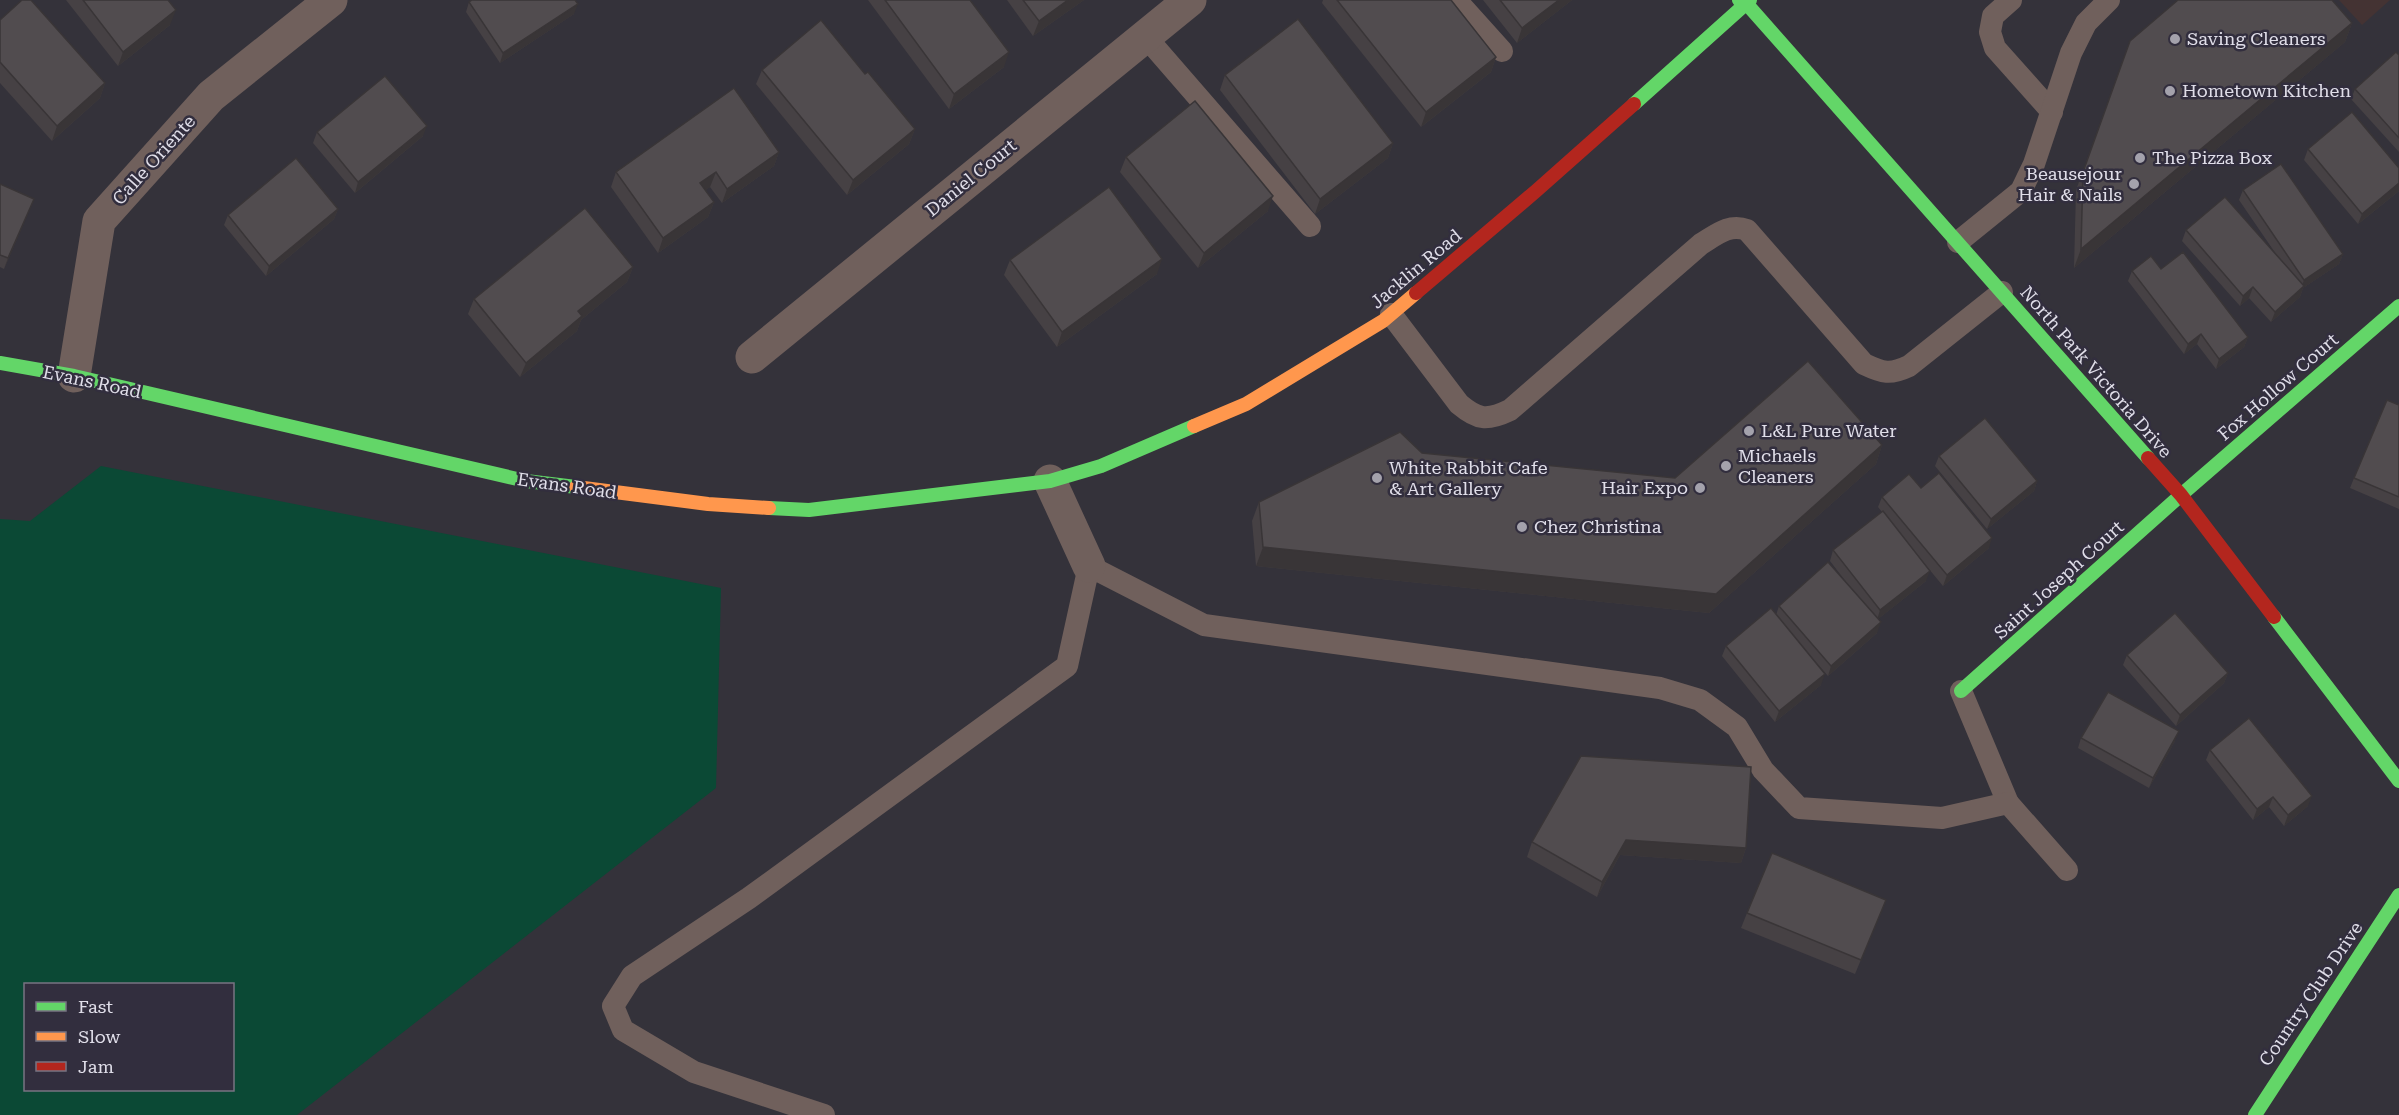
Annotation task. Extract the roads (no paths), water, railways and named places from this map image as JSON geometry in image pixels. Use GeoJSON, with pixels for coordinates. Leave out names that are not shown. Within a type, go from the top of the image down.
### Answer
{"type":"FeatureCollection","features":[{"type":"Feature","properties":{"kind":"street","name":"Calle Oriente"},"geometry":{"type":"LineString","coordinates":[[74,376],[99,222],[211,96],[331,0]]}},
{"type":"Feature","properties":{"kind":"street","name":"Daniel Court"},"geometry":{"type":"LineString","coordinates":[[752,357],[1190,0]]}},
{"type":"Feature","properties":{"kind":"street","name":"North Park Victoria Drive"},"geometry":{"type":"LineString","coordinates":[[1745,1],[2181,495],[2399,781]]}},
{"type":"Feature","properties":{"kind":"street","name":"Jacklin Road"},"geometry":{"type":"LineString","coordinates":[[1050,481],[1101,465],[1246,404],[1391,314],[1536,191],[1745,1]]}},
{"type":"Feature","properties":{"kind":"street","name":"Fox Hollow Court"},"geometry":{"type":"LineString","coordinates":[[2181,495],[2399,306]]}},
{"type":"Feature","properties":{"kind":"street","name":"Evans Road"},"geometry":{"type":"LineString","coordinates":[[0,363],[74,376],[526,482],[708,504],[809,510],[1050,481]]}},
{"type":"Feature","properties":{"kind":"street"},"geometry":{"type":"LineString","coordinates":[[1050,481],[1089,566]]}},
{"type":"Feature","properties":{"kind":"street","name":"Saint Joseph Court"},"geometry":{"type":"LineString","coordinates":[[1961,691],[2181,495]]}},
{"type":"Feature","properties":{"kind":"street","name":"Country Club Drive"},"geometry":{"type":"LineString","coordinates":[[2255,1115],[2399,895]]}},
{"type":"Feature","properties":{"kind":"lane"},"geometry":{"type":"LineString","coordinates":[[1456,0],[1502,51]]}},
{"type":"Feature","properties":{"kind":"lane"},"geometry":{"type":"LineString","coordinates":[[2011,0],[1993,16],[1990,32],[1995,48],[2052,112]]}},
{"type":"Feature","properties":{"kind":"lane"},"geometry":{"type":"LineString","coordinates":[[1958,242],[2021,191],[2034,164],[2072,52],[2086,23],[2109,0]]}},
{"type":"Feature","properties":{"kind":"lane"},"geometry":{"type":"LineString","coordinates":[[1145,36],[1310,226]]}},
{"type":"Feature","properties":{"kind":"lane"},"geometry":{"type":"LineString","coordinates":[[1391,314],[1459,404],[1472,414],[1484,418],[1497,416],[1510,410],[1701,244],[1724,230],[1739,227],[1747,230],[1864,364],[1879,371],[1894,373],[1909,366],[2002,292]]}},
{"type":"Feature","properties":{"kind":"lane"},"geometry":{"type":"LineString","coordinates":[[824,1115],[694,1072],[623,1030],[613,1006],[632,976],[759,891],[1067,666],[1089,566],[1204,625],[1660,688],[1700,700],[1737,727],[1763,770],[1799,808],[1942,818],[2008,803]]}},
{"type":"Feature","properties":{"kind":"lane"},"geometry":{"type":"LineString","coordinates":[[1961,691],[2008,803],[2067,870]]}},
{"type":"Feature","properties":{"kind":"place","name":"Saving Cleaners"},"geometry":{"type":"Point","coordinates":[2175,39]}},
{"type":"Feature","properties":{"kind":"place","name":"Hometown Kitchen"},"geometry":{"type":"Point","coordinates":[2170,91]}},
{"type":"Feature","properties":{"kind":"place","name":"The Pizza Box"},"geometry":{"type":"Point","coordinates":[2140,158]}},
{"type":"Feature","properties":{"kind":"place","name":"Beausejour Hair & Nails"},"geometry":{"type":"Point","coordinates":[2134,184]}},
{"type":"Feature","properties":{"kind":"place","name":"L&L Pure Water"},"geometry":{"type":"Point","coordinates":[1749,431]}},
{"type":"Feature","properties":{"kind":"place","name":"Michaels Cleaners"},"geometry":{"type":"Point","coordinates":[1726,466]}},
{"type":"Feature","properties":{"kind":"place","name":"White Rabbit Cafe & Art Gallery"},"geometry":{"type":"Point","coordinates":[1377,478]}},
{"type":"Feature","properties":{"kind":"place","name":"Hair Expo"},"geometry":{"type":"Point","coordinates":[1700,488]}},
{"type":"Feature","properties":{"kind":"place","name":"Chez Christina"},"geometry":{"type":"Point","coordinates":[1522,527]}}]}
